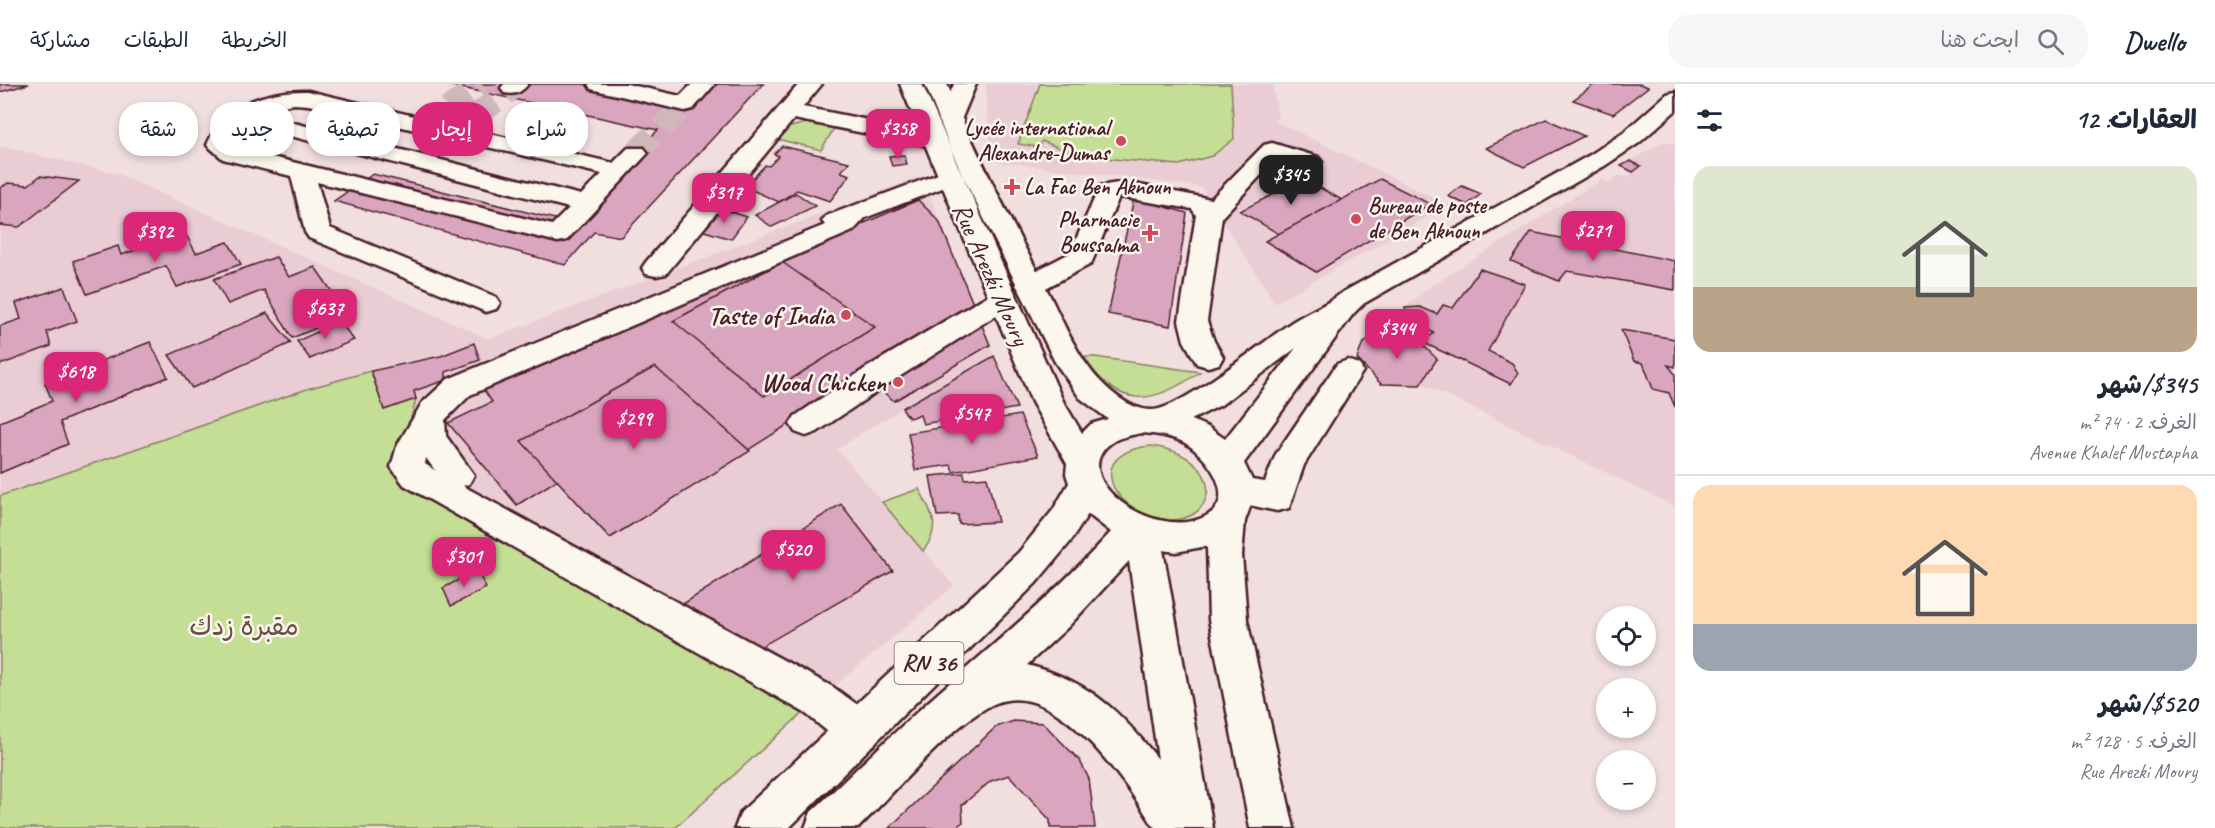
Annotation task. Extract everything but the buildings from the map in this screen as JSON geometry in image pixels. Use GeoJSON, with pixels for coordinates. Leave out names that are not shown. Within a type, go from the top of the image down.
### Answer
{"type":"FeatureCollection","features":[{"type":"Feature","properties":{"kind":"main road"},"geometry":{"type":"LineString","coordinates":[[599,84],[644,89],[685,104],[704,84]]}},
{"type":"Feature","properties":{"kind":"main road"},"geometry":{"type":"LineString","coordinates":[[656,268],[811,84]]}},
{"type":"Feature","properties":{"kind":"main road","name":"Rue Arezki Moury"},"geometry":{"type":"LineString","coordinates":[[911,84],[941,130],[968,162],[1082,383],[1108,406],[1149,421]]}},
{"type":"Feature","properties":{"kind":"main road","name":"Rue Arezki Moury"},"geometry":{"type":"LineString","coordinates":[[936,84],[949,177],[1048,402],[1083,472]]}},
{"type":"Feature","properties":{"kind":"main road"},"geometry":{"type":"LineString","coordinates":[[788,111],[941,130],[965,84]]}},
{"type":"Feature","properties":{"kind":"main road"},"geometry":{"type":"LineString","coordinates":[[269,102],[291,96],[308,98],[412,123]]}},
{"type":"Feature","properties":{"kind":"main road"},"geometry":{"type":"LineString","coordinates":[[1343,307],[1231,490],[1216,528],[1200,535],[1162,537],[1138,531],[1113,518],[1095,503],[1083,472],[1088,444],[1101,432],[1119,424],[1149,421],[1210,397],[1302,329],[1343,307],[1353,298],[1413,262],[1598,160],[1631,138],[1675,99]]}},
{"type":"Feature","properties":{"kind":"main road"},"geometry":{"type":"LineString","coordinates":[[294,130],[585,204]]}},
{"type":"Feature","properties":{"kind":"main road"},"geometry":{"type":"LineString","coordinates":[[493,142],[618,171]]}},
{"type":"Feature","properties":{"kind":"main road"},"geometry":{"type":"LineString","coordinates":[[1209,215],[1272,150],[1310,162]]}},
{"type":"Feature","properties":{"kind":"main road"},"geometry":{"type":"LineString","coordinates":[[239,156],[558,234],[636,153]]}},
{"type":"Feature","properties":{"kind":"main road"},"geometry":{"type":"LineString","coordinates":[[302,171],[318,232],[486,303]]}},
{"type":"Feature","properties":{"kind":"main road"},"geometry":{"type":"LineString","coordinates":[[783,240],[949,177]]}},
{"type":"Feature","properties":{"kind":"main road"},"geometry":{"type":"LineString","coordinates":[[1030,285],[1082,258],[1109,192],[1124,189],[1193,201],[1207,208],[1209,215],[1193,321],[1208,357]]}},
{"type":"Feature","properties":{"kind":"main road"},"geometry":{"type":"LineString","coordinates":[[457,475],[432,440],[427,429],[429,417],[435,406],[459,387],[844,226],[855,213]]}},
{"type":"Feature","properties":{"kind":"main road"},"geometry":{"type":"LineString","coordinates":[[807,424],[877,376],[1002,299]]}},
{"type":"Feature","properties":{"kind":"main road"},"geometry":{"type":"LineString","coordinates":[[1231,490],[1278,498],[1288,463],[1348,371]]}},
{"type":"Feature","properties":{"kind":"main road"},"geometry":{"type":"LineString","coordinates":[[1149,421],[1198,436],[1231,490],[1224,555],[1228,620],[1272,828]]}},
{"type":"Feature","properties":{"kind":"main road"},"geometry":{"type":"LineString","coordinates":[[427,429],[414,442],[409,453],[408,467],[416,476],[819,700],[859,731]]}},
{"type":"Feature","properties":{"kind":"main road","name":"RN 36"},"geometry":{"type":"LineString","coordinates":[[757,828],[1042,552],[1078,502],[1083,472]]}},
{"type":"Feature","properties":{"kind":"main road"},"geometry":{"type":"LineString","coordinates":[[1138,531],[1191,828]]}},
{"type":"Feature","properties":{"kind":"main road","name":"RN 36"},"geometry":{"type":"LineString","coordinates":[[827,828],[940,718],[1055,615],[1138,531]]}},
{"type":"Feature","properties":{"kind":"main road"},"geometry":{"type":"LineString","coordinates":[[940,718],[990,686],[1024,683],[1054,691],[1082,706],[1112,734],[1181,828]]}},
{"type":"Feature","properties":{"kind":"shaded area"},"geometry":{"type":"Polygon","coordinates":[[[986,84],[1272,84],[1278,116],[1275,121],[1449,205],[1275,303],[1201,187],[990,161],[986,84]]]}},
{"type":"Feature","properties":{"kind":"shaded area"},"geometry":{"type":"Polygon","coordinates":[[[1665,141],[1675,145],[1675,506],[1425,385],[1381,384],[1357,359],[1362,345],[1425,290],[1602,179],[1609,182],[1620,175],[1627,178],[1633,172],[1621,166],[1665,141]]]}},
{"type":"Feature","properties":{"kind":"shaded area"},"geometry":{"type":"Polygon","coordinates":[[[0,146],[118,174],[489,339],[922,176],[994,356],[902,408],[837,449],[954,586],[830,690],[0,496],[0,146]]]}},
{"type":"Feature","properties":{"kind":"green space","name":"Lycée international Alexandre-Dumas"},"geometry":{"type":"Polygon","coordinates":[[[1040,84],[1231,84],[1234,139],[1212,156],[1179,165],[1080,156],[1042,141],[1039,147],[1018,144],[1040,84]]]}},
{"type":"Feature","properties":{"kind":"green space"},"geometry":{"type":"Polygon","coordinates":[[[810,122],[835,127],[821,150],[777,139],[787,128],[810,122]]]}},
{"type":"Feature","properties":{"kind":"green space"},"geometry":{"type":"Polygon","coordinates":[[[1084,357],[1200,372],[1167,391],[1152,396],[1137,397],[1123,394],[1110,387],[1097,375],[1084,357]]]}},
{"type":"Feature","properties":{"kind":"green space","name":"مقبرة زدك"},"geometry":{"type":"Polygon","coordinates":[[[371,371],[384,410],[416,399],[402,453],[398,481],[807,709],[675,828],[0,828],[0,496],[307,389],[371,371]]]}},
{"type":"Feature","properties":{"kind":"green space"},"geometry":{"type":"Polygon","coordinates":[[[1152,446],[1180,454],[1198,467],[1206,483],[1206,498],[1198,511],[1183,518],[1162,519],[1137,510],[1116,491],[1111,474],[1116,460],[1128,451],[1152,446]]]}},
{"type":"Feature","properties":{"kind":"green space"},"geometry":{"type":"Polygon","coordinates":[[[919,489],[928,505],[934,527],[929,543],[923,551],[882,502],[919,489]]]}},
{"type":"Feature","properties":{"kind":"tunnel"},"geometry":{"type":"LineString","coordinates":[[457,102],[481,84]]}},
{"type":"Feature","properties":{"kind":"tunnel"},"geometry":{"type":"LineString","coordinates":[[493,103],[512,88]]}},
{"type":"Feature","properties":{"kind":"tunnel"},"geometry":{"type":"LineString","coordinates":[[636,153],[685,104]]}},
{"type":"Feature","properties":{"kind":"place","name":"Lycée international Alexandre-Dumas"},"geometry":{"type":"Point","coordinates":[1121,141]}},
{"type":"Feature","properties":{"kind":"place","name":"La Fac Ben Aknoun"},"geometry":{"type":"Point","coordinates":[1012,187]}},
{"type":"Feature","properties":{"kind":"place","name":"Bureau de poste de Ben Aknoun"},"geometry":{"type":"Point","coordinates":[1356,219]}},
{"type":"Feature","properties":{"kind":"place","name":"Pharmacie Boussalma"},"geometry":{"type":"Point","coordinates":[1150,233]}},
{"type":"Feature","properties":{"kind":"place","name":"Taste of India"},"geometry":{"type":"Point","coordinates":[846,315]}},
{"type":"Feature","properties":{"kind":"place","name":"Wood Chicken"},"geometry":{"type":"Point","coordinates":[898,382]}}]}
